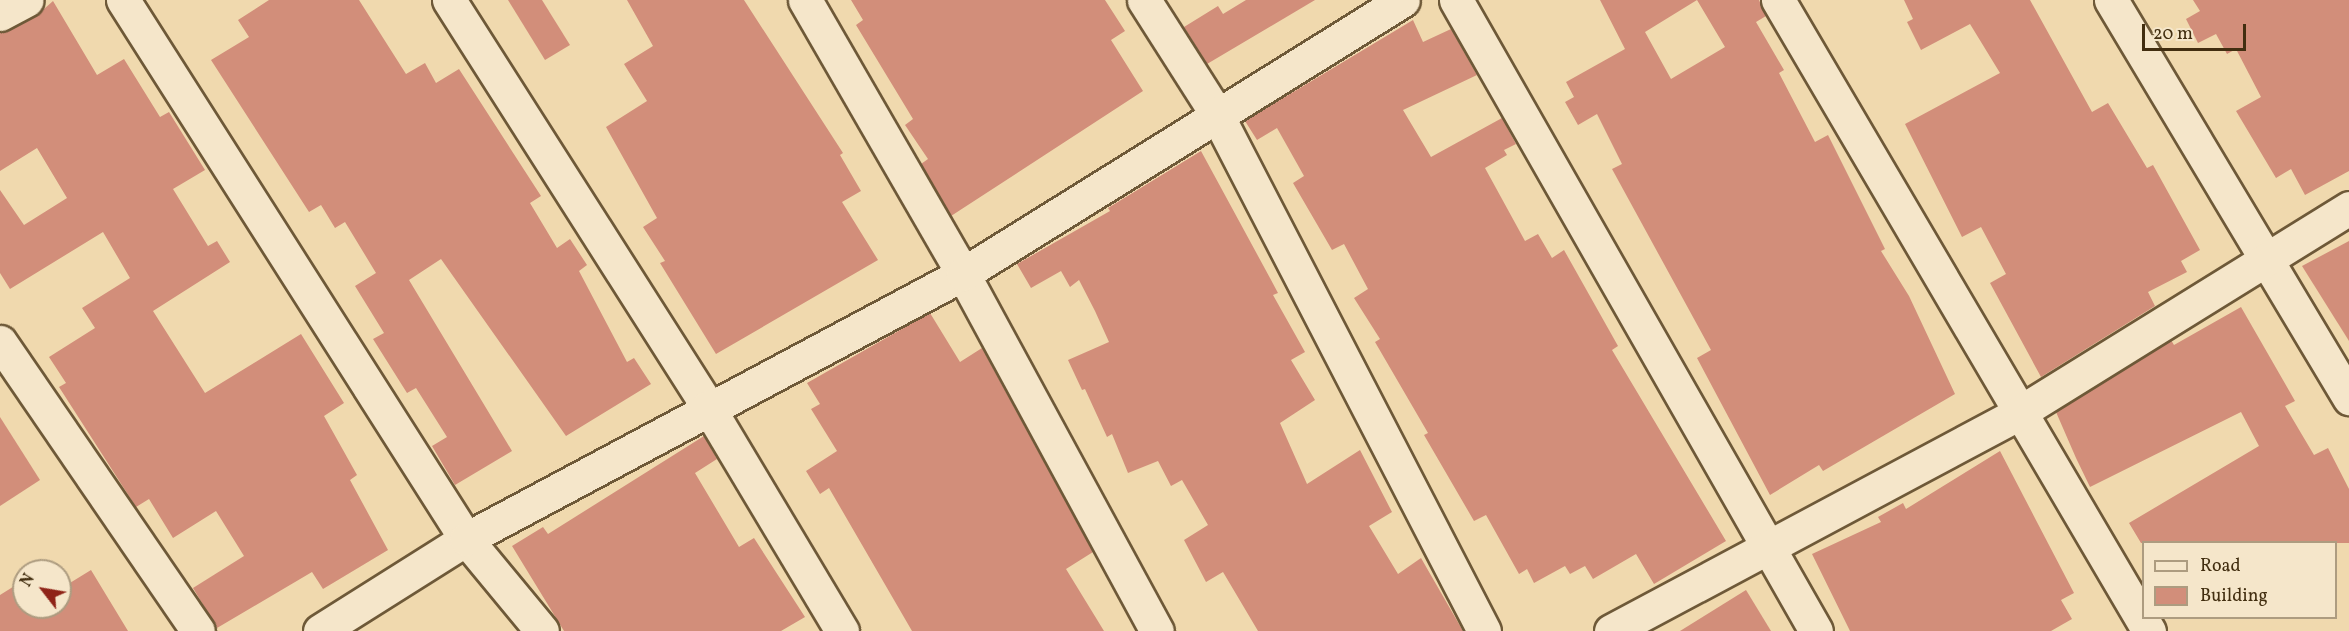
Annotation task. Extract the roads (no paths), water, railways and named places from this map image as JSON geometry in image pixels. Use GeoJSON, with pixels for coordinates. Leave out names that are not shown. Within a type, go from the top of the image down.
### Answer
{"type":"FeatureCollection","features":[{"type":"Feature","properties":{"kind":"street"},"geometry":{"type":"LineString","coordinates":[[0,14],[26,0]]}},
{"type":"Feature","properties":{"kind":"street"},"geometry":{"type":"LineString","coordinates":[[123,0],[466,539],[542,631]]}},
{"type":"Feature","properties":{"kind":"street"},"geometry":{"type":"LineString","coordinates":[[449,0],[708,407],[842,631]]}},
{"type":"Feature","properties":{"kind":"street"},"geometry":{"type":"LineString","coordinates":[[805,0],[963,274],[1157,631]]}},
{"type":"Feature","properties":{"kind":"street"},"geometry":{"type":"LineString","coordinates":[[1144,0],[1216,113],[1484,631]]}},
{"type":"Feature","properties":{"kind":"street"},"geometry":{"type":"LineString","coordinates":[[320,631],[466,539],[708,407],[963,274],[1216,113],[1403,0]]}},
{"type":"Feature","properties":{"kind":"street"},"geometry":{"type":"LineString","coordinates":[[1456,0],[1766,549],[1816,631]]}},
{"type":"Feature","properties":{"kind":"street"},"geometry":{"type":"LineString","coordinates":[[1778,0],[2018,414],[2149,631]]}},
{"type":"Feature","properties":{"kind":"street"},"geometry":{"type":"LineString","coordinates":[[2111,0],[2268,257],[2349,398]]}},
{"type":"Feature","properties":{"kind":"street"},"geometry":{"type":"LineString","coordinates":[[1611,631],[2018,414],[2349,208]]}},
{"type":"Feature","properties":{"kind":"street"},"geometry":{"type":"LineString","coordinates":[[0,342],[198,631]]}}]}
